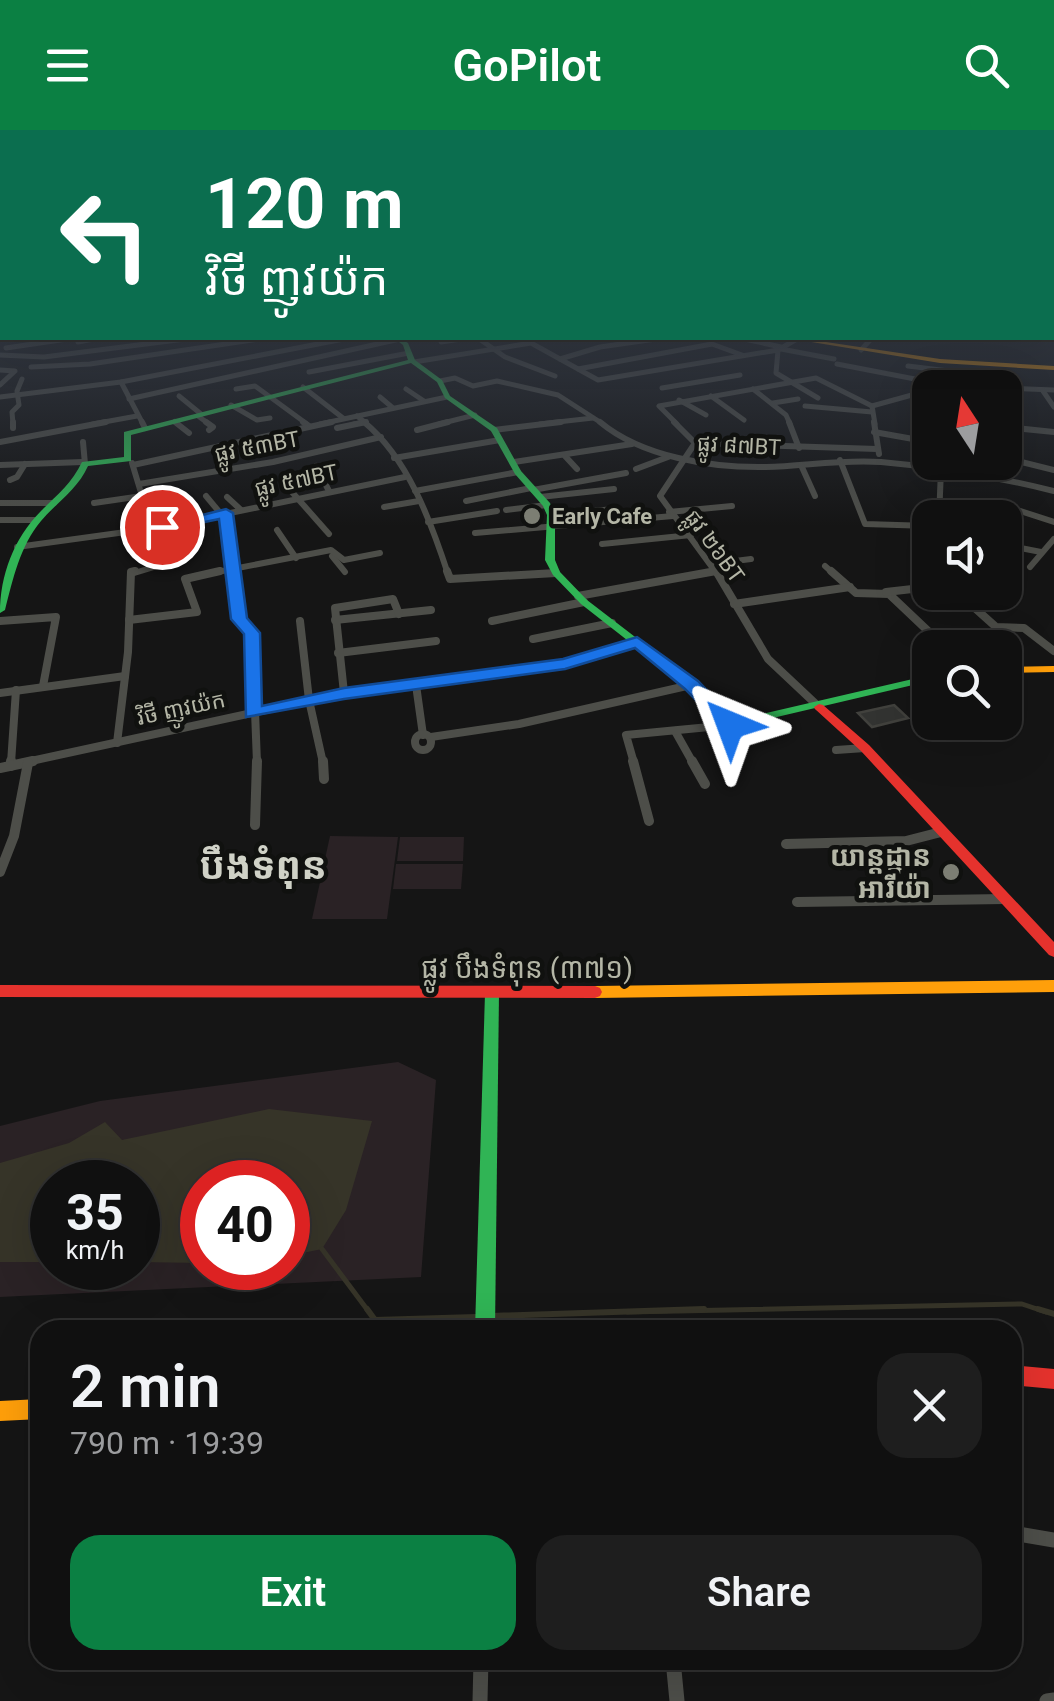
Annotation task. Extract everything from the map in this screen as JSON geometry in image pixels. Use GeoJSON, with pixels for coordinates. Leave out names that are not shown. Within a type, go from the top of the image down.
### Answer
{"type":"FeatureCollection","features":[{"type":"Feature","properties":{"kind":"street"},"geometry":{"type":"LineString","coordinates":[[13,428],[12,412],[20,405],[18,391],[22,379]]}},
{"type":"Feature","properties":{"kind":"street"},"geometry":{"type":"LineString","coordinates":[[0,396],[135,379]]}},
{"type":"Feature","properties":{"kind":"street"},"geometry":{"type":"LineString","coordinates":[[129,400],[219,379]]}},
{"type":"Feature","properties":{"kind":"street"},"geometry":{"type":"LineString","coordinates":[[0,442],[141,422],[175,422],[268,396],[309,379]]}},
{"type":"Feature","properties":{"kind":"street","name":"ផ្លូវ ៨៧BT"},"geometry":{"type":"LineString","coordinates":[[440,380],[445,379]]}},
{"type":"Feature","properties":{"kind":"street","name":"ផ្លូវ ៨៧BT"},"geometry":{"type":"LineString","coordinates":[[457,379],[473,386],[493,381],[570,400],[609,432],[686,460],[801,465],[840,460],[912,466]]}},
{"type":"Feature","properties":{"kind":"street"},"geometry":{"type":"LineString","coordinates":[[649,379],[706,416]]}},
{"type":"Feature","properties":{"kind":"street"},"geometry":{"type":"LineString","coordinates":[[662,388],[717,379]]}},
{"type":"Feature","properties":{"kind":"street"},"geometry":{"type":"LineString","coordinates":[[787,379],[818,398]]}},
{"type":"Feature","properties":{"kind":"street"},"geometry":{"type":"LineString","coordinates":[[808,379],[659,406],[695,443],[877,449]]}},
{"type":"Feature","properties":{"kind":"street"},"geometry":{"type":"LineString","coordinates":[[818,379],[872,409]]}},
{"type":"Feature","properties":{"kind":"street"},"geometry":{"type":"LineString","coordinates":[[885,382],[891,379]]}},
{"type":"Feature","properties":{"kind":"street"},"geometry":{"type":"LineString","coordinates":[[306,380],[342,424]]}},
{"type":"Feature","properties":{"kind":"street"},"geometry":{"type":"LineString","coordinates":[[440,380],[448,397],[497,435],[542,504],[550,560],[556,573],[581,599],[691,685],[730,725]]}},
{"type":"Feature","properties":{"kind":"street"},"geometry":{"type":"LineString","coordinates":[[121,382],[141,422]]}},
{"type":"Feature","properties":{"kind":"street"},"geometry":{"type":"LineString","coordinates":[[236,390],[253,385],[309,426]]}},
{"type":"Feature","properties":{"kind":"street"},"geometry":{"type":"LineString","coordinates":[[752,388],[786,415],[799,448]]}},
{"type":"Feature","properties":{"kind":"street"},"geometry":{"type":"LineString","coordinates":[[406,389],[425,402]]}},
{"type":"Feature","properties":{"kind":"street"},"geometry":{"type":"LineString","coordinates":[[1022,389],[1054,390]]}},
{"type":"Feature","properties":{"kind":"street"},"geometry":{"type":"LineString","coordinates":[[1043,391],[1053,404]]}},
{"type":"Feature","properties":{"kind":"street"},"geometry":{"type":"LineString","coordinates":[[179,396],[213,427],[209,430]]}},
{"type":"Feature","properties":{"kind":"street"},"geometry":{"type":"LineString","coordinates":[[710,396],[744,420]]}},
{"type":"Feature","properties":{"kind":"street"},"geometry":{"type":"LineString","coordinates":[[805,406],[872,409],[912,396]]}},
{"type":"Feature","properties":{"kind":"street"},"geometry":{"type":"LineString","coordinates":[[380,397],[393,408]]}},
{"type":"Feature","properties":{"kind":"street"},"geometry":{"type":"LineString","coordinates":[[342,424],[356,416],[448,397]]}},
{"type":"Feature","properties":{"kind":"street"},"geometry":{"type":"LineString","coordinates":[[773,404],[798,399]]}},
{"type":"Feature","properties":{"kind":"street"},"geometry":{"type":"LineString","coordinates":[[231,405],[256,420],[270,418]]}},
{"type":"Feature","properties":{"kind":"street"},"geometry":{"type":"LineString","coordinates":[[872,409],[880,462]]}},
{"type":"Feature","properties":{"kind":"street"},"geometry":{"type":"LineString","coordinates":[[416,430],[475,415]]}},
{"type":"Feature","properties":{"kind":"street"},"geometry":{"type":"LineString","coordinates":[[356,416],[381,437],[415,492],[452,581],[556,573]]}},
{"type":"Feature","properties":{"kind":"street"},"geometry":{"type":"LineString","coordinates":[[394,458],[594,418]]}},
{"type":"Feature","properties":{"kind":"street"},"geometry":{"type":"LineString","coordinates":[[139,484],[130,462],[127,434],[141,422]]}},
{"type":"Feature","properties":{"kind":"street"},"geometry":{"type":"LineString","coordinates":[[175,422],[189,432]]}},
{"type":"Feature","properties":{"kind":"street"},"geometry":{"type":"LineString","coordinates":[[0,465],[130,462],[309,426],[366,422]]}},
{"type":"Feature","properties":{"kind":"street"},"geometry":{"type":"LineString","coordinates":[[1022,429],[1054,432]]}},
{"type":"Feature","properties":{"kind":"street"},"geometry":{"type":"LineString","coordinates":[[874,432],[912,439]]}},
{"type":"Feature","properties":{"kind":"street","name":"ផ្លូវ ៥៣BT"},"geometry":{"type":"LineString","coordinates":[[94,503],[140,498],[139,484],[381,437]]}},
{"type":"Feature","properties":{"kind":"street"},"geometry":{"type":"LineString","coordinates":[[0,635],[17,547],[36,520],[76,489],[84,463],[83,442]]}},
{"type":"Feature","properties":{"kind":"street"},"geometry":{"type":"LineString","coordinates":[[415,492],[633,443]]}},
{"type":"Feature","properties":{"kind":"street","name":"ផ្លូវ ២៦BT"},"geometry":{"type":"LineString","coordinates":[[695,443],[661,492],[671,514],[714,568],[768,659],[819,707]]}},
{"type":"Feature","properties":{"kind":"street"},"geometry":{"type":"LineString","coordinates":[[565,456],[577,470]]}},
{"type":"Feature","properties":{"kind":"street"},"geometry":{"type":"LineString","coordinates":[[636,469],[670,456]]}},
{"type":"Feature","properties":{"kind":"street"},"geometry":{"type":"LineString","coordinates":[[840,460],[865,524],[912,525]]}},
{"type":"Feature","properties":{"kind":"street"},"geometry":{"type":"LineString","coordinates":[[1022,462],[1054,470]]}},
{"type":"Feature","properties":{"kind":"street"},"geometry":{"type":"LineString","coordinates":[[10,480],[17,477],[25,464]]}},
{"type":"Feature","properties":{"kind":"street"},"geometry":{"type":"LineString","coordinates":[[714,464],[715,474]]}},
{"type":"Feature","properties":{"kind":"street"},"geometry":{"type":"LineString","coordinates":[[801,465],[815,496]]}},
{"type":"Feature","properties":{"kind":"street"},"geometry":{"type":"LineString","coordinates":[[316,466],[329,491]]}},
{"type":"Feature","properties":{"kind":"street"},"geometry":{"type":"LineString","coordinates":[[474,533],[626,474]]}},
{"type":"Feature","properties":{"kind":"street"},"geometry":{"type":"LineString","coordinates":[[188,476],[191,490]]}},
{"type":"Feature","properties":{"kind":"street","name":"ផ្លូវ ៥៧BT"},"geometry":{"type":"LineString","coordinates":[[17,547],[162,527],[405,477]]}},
{"type":"Feature","properties":{"kind":"street","name":"ផ្លូវ ៨៧BT"},"geometry":{"type":"LineString","coordinates":[[1008,480],[1054,492]]}},
{"type":"Feature","properties":{"kind":"street"},"geometry":{"type":"LineString","coordinates":[[284,483],[328,534]]}},
{"type":"Feature","properties":{"kind":"street"},"geometry":{"type":"LineString","coordinates":[[428,522],[614,489]]}},
{"type":"Feature","properties":{"kind":"street"},"geometry":{"type":"LineString","coordinates":[[206,496],[223,514],[239,619],[252,633],[259,779],[254,825]]}},
{"type":"Feature","properties":{"kind":"street"},"geometry":{"type":"LineString","coordinates":[[227,496],[241,510]]}},
{"type":"Feature","properties":{"kind":"street"},"geometry":{"type":"LineString","coordinates":[[384,506],[419,501]]}},
{"type":"Feature","properties":{"kind":"street"},"geometry":{"type":"LineString","coordinates":[[466,501],[614,509]]}},
{"type":"Feature","properties":{"kind":"street"},"geometry":{"type":"LineString","coordinates":[[0,503],[54,503]]}},
{"type":"Feature","properties":{"kind":"street"},"geometry":{"type":"LineString","coordinates":[[542,504],[671,514],[732,506]]}},
{"type":"Feature","properties":{"kind":"street"},"geometry":{"type":"LineString","coordinates":[[1022,511],[1054,522]]}},
{"type":"Feature","properties":{"kind":"street"},"geometry":{"type":"LineString","coordinates":[[0,520],[36,520]]}},
{"type":"Feature","properties":{"kind":"street"},"geometry":{"type":"LineString","coordinates":[[117,742],[131,572],[164,564],[162,527]]}},
{"type":"Feature","properties":{"kind":"street"},"geometry":{"type":"LineString","coordinates":[[277,530],[296,558]]}},
{"type":"Feature","properties":{"kind":"street"},"geometry":{"type":"LineString","coordinates":[[602,544],[691,536]]}},
{"type":"Feature","properties":{"kind":"street"},"geometry":{"type":"LineString","coordinates":[[1030,568],[1054,539]]}},
{"type":"Feature","properties":{"kind":"street"},"geometry":{"type":"LineString","coordinates":[[1022,548],[1041,552]]}},
{"type":"Feature","properties":{"kind":"street"},"geometry":{"type":"LineString","coordinates":[[129,620],[196,612],[185,578],[328,551],[335,551],[344,560],[380,553]]}},
{"type":"Feature","properties":{"kind":"street"},"geometry":{"type":"LineString","coordinates":[[328,551],[345,572]]}},
{"type":"Feature","properties":{"kind":"street"},"geometry":{"type":"LineString","coordinates":[[492,621],[752,559]]}},
{"type":"Feature","properties":{"kind":"street"},"geometry":{"type":"LineString","coordinates":[[825,566],[860,594],[912,589]]}},
{"type":"Feature","properties":{"kind":"street"},"geometry":{"type":"LineString","coordinates":[[734,604],[850,587]]}},
{"type":"Feature","properties":{"kind":"street"},"geometry":{"type":"LineString","coordinates":[[886,592],[927,630]]}},
{"type":"Feature","properties":{"kind":"street"},"geometry":{"type":"LineString","coordinates":[[344,693],[335,620],[337,606],[390,599],[395,601],[399,614]]}},
{"type":"Feature","properties":{"kind":"street"},"geometry":{"type":"LineString","coordinates":[[335,620],[431,610]]}},
{"type":"Feature","properties":{"kind":"street"},"geometry":{"type":"LineString","coordinates":[[978,610],[996,626],[1024,628],[1054,651]]}},
{"type":"Feature","properties":{"kind":"street"},"geometry":{"type":"LineString","coordinates":[[1,618],[56,617],[44,686]]}},
{"type":"Feature","properties":{"kind":"street"},"geometry":{"type":"LineString","coordinates":[[300,621],[309,700],[323,751],[324,779]]}},
{"type":"Feature","properties":{"kind":"street"},"geometry":{"type":"LineString","coordinates":[[533,638],[612,623]]}},
{"type":"Feature","properties":{"kind":"street"},"geometry":{"type":"LineString","coordinates":[[338,653],[436,641]]}},
{"type":"Feature","properties":{"kind":"street","name":"វិថី ញូវយ៉ក"},"geometry":{"type":"LineString","coordinates":[[5,767],[344,693],[565,664],[637,642]]}},
{"type":"Feature","properties":{"kind":"street"},"geometry":{"type":"LineString","coordinates":[[1022,670],[1054,670]]}},
{"type":"Feature","properties":{"kind":"street"},"geometry":{"type":"LineString","coordinates":[[0,692],[125,676]]}},
{"type":"Feature","properties":{"kind":"street"},"geometry":{"type":"LineString","coordinates":[[648,821],[626,735],[730,725],[912,683]]}},
{"type":"Feature","properties":{"kind":"street"},"geometry":{"type":"LineString","coordinates":[[416,686],[426,736],[518,724],[691,685]]}},
{"type":"Feature","properties":{"kind":"street"},"geometry":{"type":"LineString","coordinates":[[5,767],[16,690]]}},
{"type":"Feature","properties":{"kind":"street"},"geometry":{"type":"LineString","coordinates":[[819,707],[865,748],[1054,951]]}},
{"type":"Feature","properties":{"kind":"street"},"geometry":{"type":"LineString","coordinates":[[676,731],[705,784]]}},
{"type":"Feature","properties":{"kind":"street"},"geometry":{"type":"LineString","coordinates":[[836,750],[865,748]]}},
{"type":"Feature","properties":{"kind":"street"},"geometry":{"type":"LineString","coordinates":[[0,872],[14,836],[28,763]]}},
{"type":"Feature","properties":{"kind":"street"},"geometry":{"type":"LineString","coordinates":[[786,844],[906,841],[941,832]]}},
{"type":"Feature","properties":{"kind":"street"},"geometry":{"type":"LineString","coordinates":[[797,902],[1004,899]]}},
{"type":"Feature","properties":{"kind":"street","name":"ផ្លូវ បឹងទំពុន (៣៧១)"},"geometry":{"type":"LineString","coordinates":[[0,991],[492,993],[1054,986]]}},
{"type":"Feature","properties":{"kind":"street"},"geometry":{"type":"LineString","coordinates":[[485,1320],[492,993]]}},
{"type":"Feature","properties":{"kind":"street"},"geometry":{"type":"LineString","coordinates":[[1022,1376],[1054,1379]]}},
{"type":"Feature","properties":{"kind":"street"},"geometry":{"type":"LineString","coordinates":[[0,1411],[30,1410]]}},
{"type":"Feature","properties":{"kind":"street"},"geometry":{"type":"LineString","coordinates":[[1022,1535],[1054,1540]]}},
{"type":"Feature","properties":{"kind":"street"},"geometry":{"type":"LineString","coordinates":[[480,1701],[481,1670]]}},
{"type":"Feature","properties":{"kind":"street"},"geometry":{"type":"LineString","coordinates":[[674,1670],[677,1701]]}},
{"type":"Feature","properties":{"kind":"shaded area"},"geometry":{"type":"Polygon","coordinates":[[[330,836],[398,837],[387,919],[312,919],[330,836]]]}},
{"type":"Feature","properties":{"kind":"shaded area"},"geometry":{"type":"Polygon","coordinates":[[[400,837],[464,837],[463,861],[397,861],[400,837]]]}},
{"type":"Feature","properties":{"kind":"shaded area"},"geometry":{"type":"Polygon","coordinates":[[[396,864],[463,864],[461,889],[393,889],[396,864]]]}},
{"type":"Feature","properties":{"kind":"shaded area"},"geometry":{"type":"Polygon","coordinates":[[[398,1062],[436,1080],[421,1277],[310,1282],[310,1160],[180,1160],[180,1288],[160,1289],[160,1160],[30,1160],[30,1290],[147,1290],[0,1297],[0,1126],[100,1101],[398,1062]]]}},
{"type":"Feature","properties":{"kind":"shaded area"},"geometry":{"type":"Polygon","coordinates":[[[269,1109],[372,1121],[346,1210],[322,1249],[310,1251],[310,1160],[180,1160],[180,1263],[160,1262],[160,1160],[30,1160],[30,1262],[0,1262],[0,1163],[69,1143],[105,1122],[122,1140],[269,1109]]]}},
{"type":"Feature","properties":{"kind":"building"},"geometry":{"type":"Polygon","coordinates":[[[894,705],[908,718],[872,727],[858,713],[894,705]]]}},
{"type":"Feature","properties":{"kind":"waterway"},"geometry":{"type":"LineString","coordinates":[[322,1249],[369,1312]]}},
{"type":"Feature","properties":{"kind":"waterway"},"geometry":{"type":"LineString","coordinates":[[627,1312],[1022,1304],[1046,1312]]}},
{"type":"Feature","properties":{"kind":"waterway"},"geometry":{"type":"LineString","coordinates":[[367,1309],[375,1320],[476,1317]]}},
{"type":"Feature","properties":{"kind":"waterway"},"geometry":{"type":"LineString","coordinates":[[491,1316],[704,1309]]}},
{"type":"Feature","properties":{"kind":"waterway"},"geometry":{"type":"LineString","coordinates":[[1038,1309],[1054,1314]]}},
{"type":"Feature","properties":{"kind":"traffic: fast"},"geometry":{"type":"LineString","coordinates":[[0,610],[13,565],[28,533],[75,482],[85,464],[128,459],[127,434],[341,379]]}},
{"type":"Feature","properties":{"kind":"traffic: fast"},"geometry":{"type":"LineString","coordinates":[[438,379],[447,397],[494,430],[518,472],[547,505],[551,515],[550,560],[556,573],[584,602],[691,685],[730,725],[912,682]]}},
{"type":"Feature","properties":{"kind":"traffic: fast"},"geometry":{"type":"LineString","coordinates":[[485,1320],[492,993]]}},
{"type":"Feature","properties":{"kind":"traffic: slow"},"geometry":{"type":"LineString","coordinates":[[1022,670],[1054,669]]}},
{"type":"Feature","properties":{"kind":"traffic: slow"},"geometry":{"type":"LineString","coordinates":[[595,992],[1054,986]]}},
{"type":"Feature","properties":{"kind":"traffic: slow"},"geometry":{"type":"LineString","coordinates":[[0,1411],[30,1410]]}},
{"type":"Feature","properties":{"kind":"traffic: jam"},"geometry":{"type":"LineString","coordinates":[[819,707],[865,748],[1054,951]]}},
{"type":"Feature","properties":{"kind":"traffic: jam"},"geometry":{"type":"LineString","coordinates":[[0,991],[595,992]]}},
{"type":"Feature","properties":{"kind":"traffic: jam"},"geometry":{"type":"LineString","coordinates":[[1022,1376],[1054,1379]]}},
{"type":"Feature","properties":{"kind":"place","name":"Early Cafe"},"geometry":{"type":"Point","coordinates":[532,516]}},
{"type":"Feature","properties":{"kind":"place","name":"យាន្ដដ្ឋាន អារីយ៉ា"},"geometry":{"type":"Point","coordinates":[951,872]}},
{"type":"Feature","properties":{"kind":"district","name":"បឹងទំពុន"},"geometry":{"type":"Point","coordinates":[263,866]}},
{"type":"Feature","properties":{"kind":"route"},"geometry":{"type":"LineString","coordinates":[[162,527],[226,513],[227,546],[239,619],[252,633],[253,713],[344,693],[565,664],[637,642],[691,685],[730,725]]}}]}
